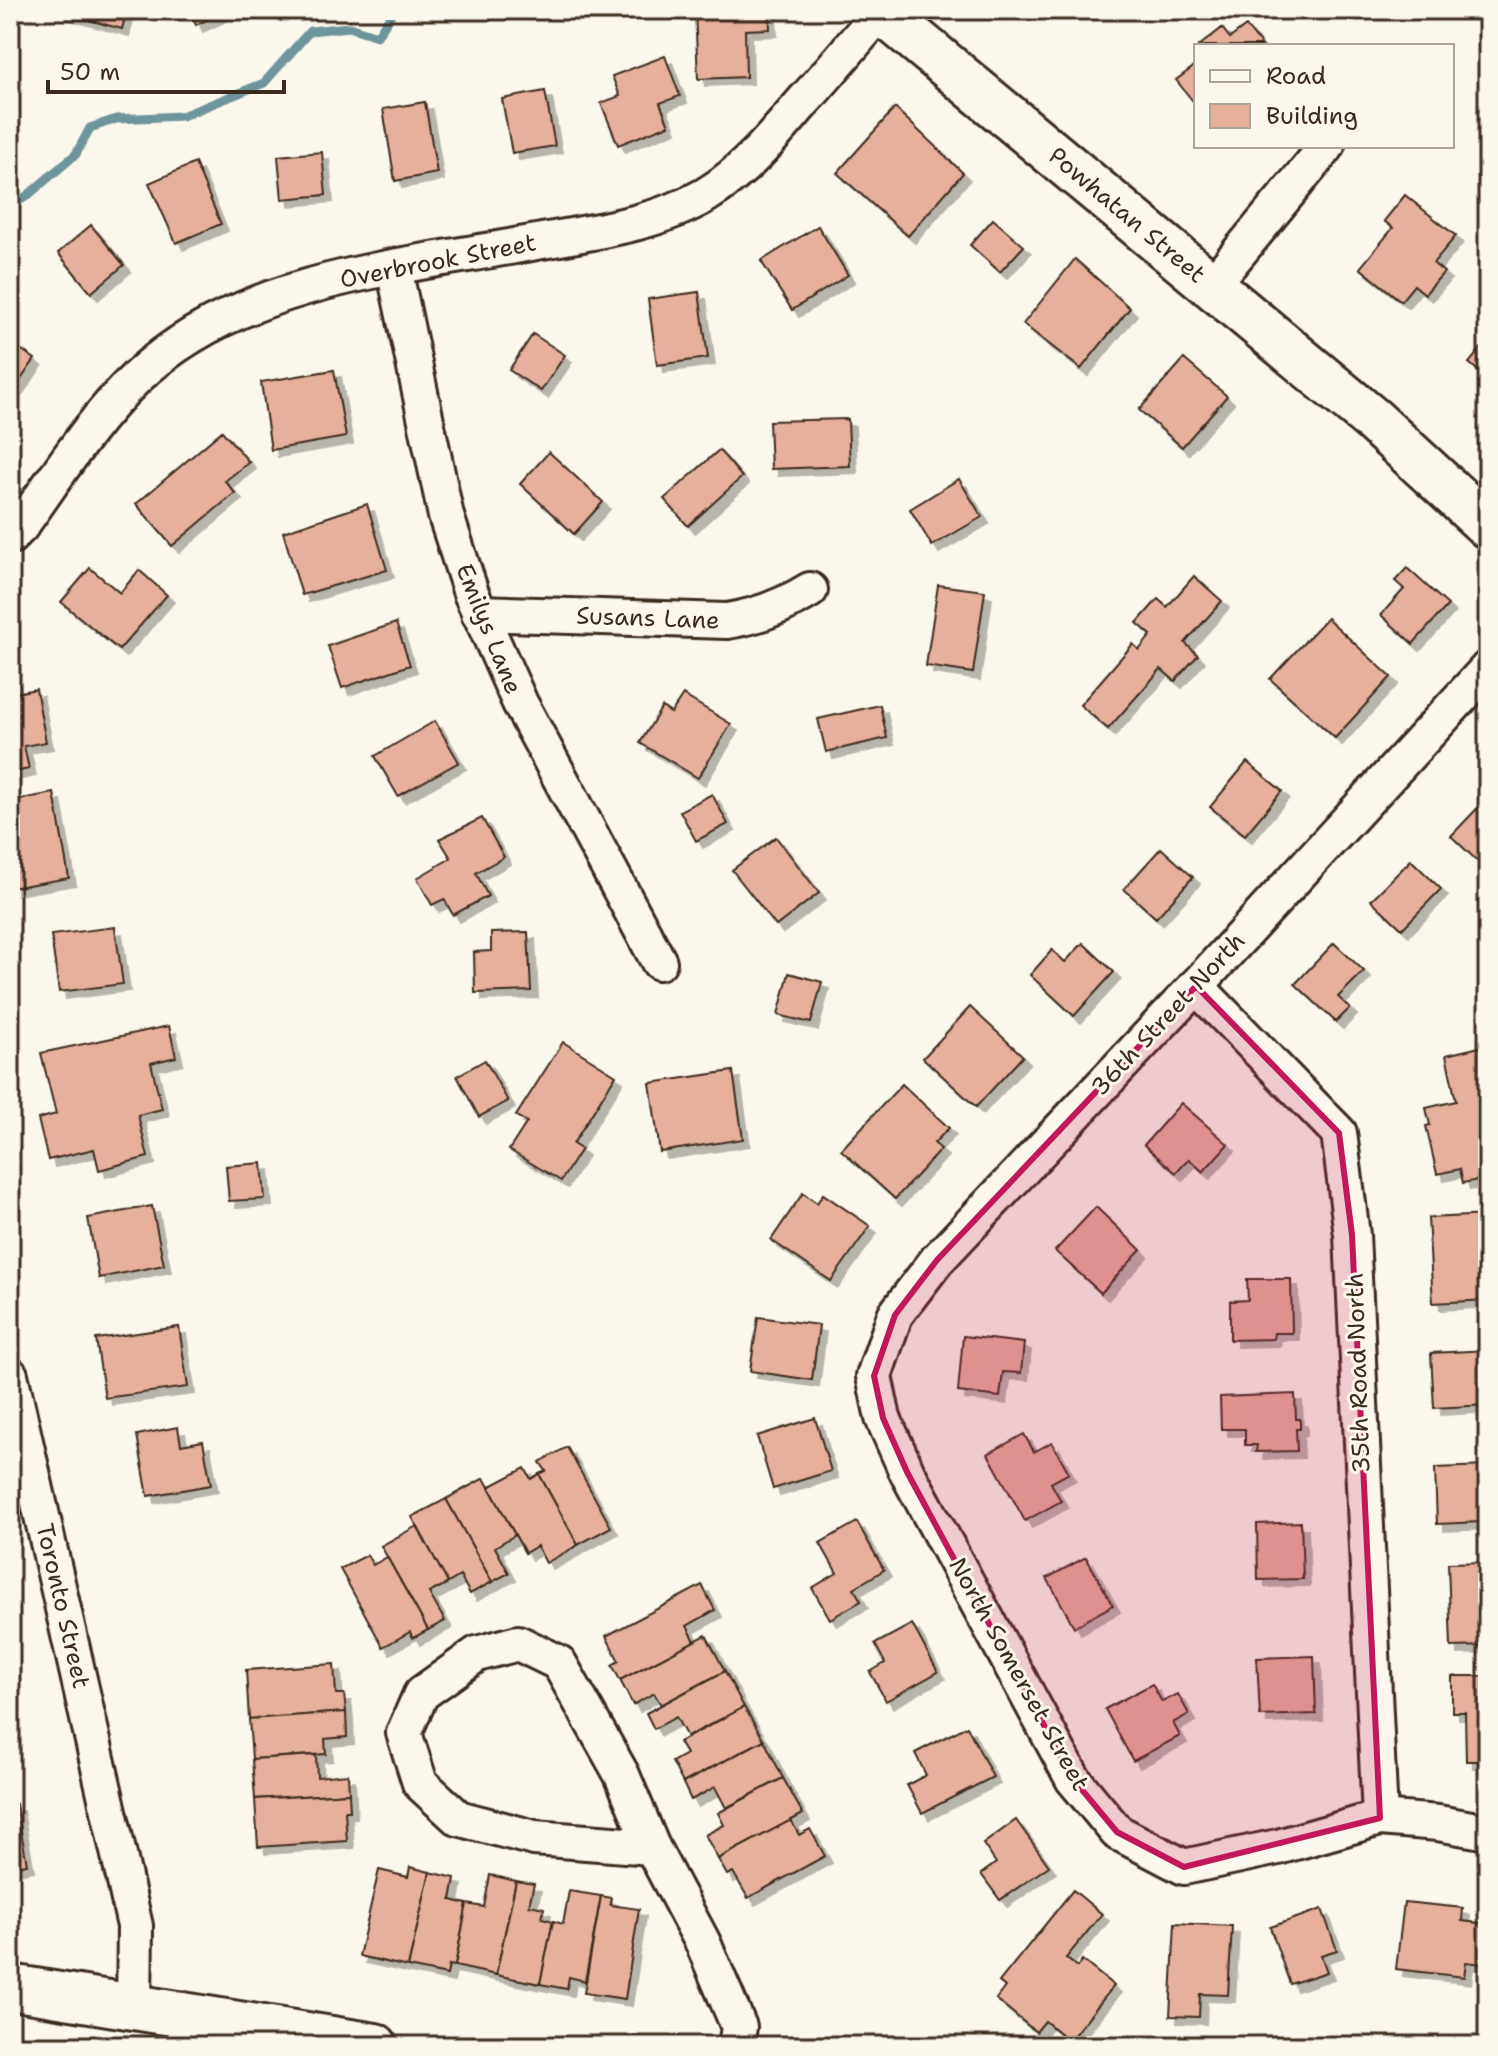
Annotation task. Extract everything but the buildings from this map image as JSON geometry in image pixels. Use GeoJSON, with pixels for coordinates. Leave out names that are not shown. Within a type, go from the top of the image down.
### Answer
{"type":"FeatureCollection","features":[{"type":"Feature","properties":{"kind":"street","name":"Overbrook Street"},"geometry":{"type":"LineString","coordinates":[[10,537],[97,421],[137,377],[177,345],[221,319],[265,300],[324,283],[587,232],[657,217],[683,207],[737,172],[774,135],[881,11]]}},
{"type":"Feature","properties":{"kind":"street","name":"Powhatan Street"},"geometry":{"type":"LineString","coordinates":[[881,11],[1373,420],[1488,526]]}},
{"type":"Feature","properties":{"kind":"street"},"geometry":{"type":"LineString","coordinates":[[1212,285],[1325,148]]}},
{"type":"Feature","properties":{"kind":"street","name":"Emilys Lane"},"geometry":{"type":"LineString","coordinates":[[394,268],[446,516],[479,613],[520,703],[659,962]]}},
{"type":"Feature","properties":{"kind":"street","name":"Susans Lane"},"geometry":{"type":"LineString","coordinates":[[479,613],[727,621],[758,616],[810,590]]}},
{"type":"Feature","properties":{"kind":"street","name":"36th Street North"},"geometry":{"type":"LineString","coordinates":[[874,1376],[895,1315],[937,1260],[1196,986],[1488,668]]}},
{"type":"Feature","properties":{"kind":"street","name":"35th Road North"},"geometry":{"type":"LineString","coordinates":[[1196,986],[1339,1133],[1352,1235],[1380,1818]]}},
{"type":"Feature","properties":{"kind":"street","name":"Toronto Street"},"geometry":{"type":"LineString","coordinates":[[10,1375],[135,1926],[134,2007]]}},
{"type":"Feature","properties":{"kind":"street","name":"North Somerset Street"},"geometry":{"type":"LineString","coordinates":[[874,1376],[883,1418],[914,1486],[1073,1779],[1117,1832],[1184,1867],[1278,1847],[1380,1818],[1438,1823],[1488,1832]]}},
{"type":"Feature","properties":{"kind":"street"},"geometry":{"type":"LineString","coordinates":[[652,1847],[534,1838],[458,1818],[420,1783],[404,1733],[421,1694],[477,1654],[518,1643],[559,1663],[622,1775],[652,1847],[703,1943],[739,2027],[736,2046]]}},
{"type":"Feature","properties":{"kind":"street"},"geometry":{"type":"LineString","coordinates":[[10,1987],[375,2046]]}},
{"type":"Feature","properties":{"kind":"highlighted area"},"geometry":{"type":"Polygon","coordinates":[[[1196,986],[1339,1133],[1352,1235],[1380,1818],[1184,1867],[1117,1832],[1073,1779],[907,1472],[883,1418],[874,1376],[895,1315],[937,1260],[1196,986]]]}},
{"type":"Feature","properties":{"kind":"waterway"},"geometry":{"type":"LineString","coordinates":[[10,206],[27,196],[76,154],[90,128],[116,119],[182,116],[264,83],[310,31],[349,27],[377,36],[394,10]]}}]}
